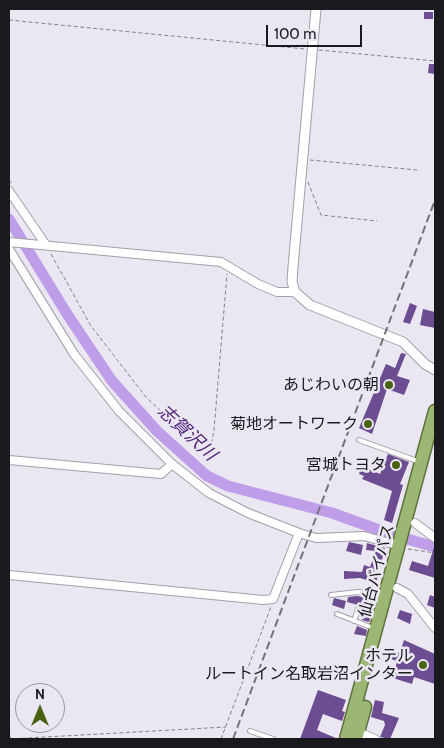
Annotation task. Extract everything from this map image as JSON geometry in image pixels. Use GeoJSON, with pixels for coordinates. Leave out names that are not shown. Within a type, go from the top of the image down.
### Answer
{"type":"FeatureCollection","features":[{"type":"Feature","properties":{"kind":"highway","name":"仙台バイパス"},"geometry":{"type":"LineString","coordinates":[[410,529],[422,463],[435,411]]}},
{"type":"Feature","properties":{"kind":"highway","name":"仙台バイパス"},"geometry":{"type":"LineString","coordinates":[[346,739],[386,598],[410,529],[435,447]]}},
{"type":"Feature","properties":{"kind":"highway","name":"仙台バイパス"},"geometry":{"type":"LineString","coordinates":[[357,736],[397,588],[404,546]]}},
{"type":"Feature","properties":{"kind":"street"},"geometry":{"type":"LineString","coordinates":[[294,292],[292,282],[316,9]]}},
{"type":"Feature","properties":{"kind":"street"},"geometry":{"type":"LineString","coordinates":[[9,191],[44,245]]}},
{"type":"Feature","properties":{"kind":"street"},"geometry":{"type":"LineString","coordinates":[[9,242],[221,262],[258,284],[277,292],[294,292],[310,305],[403,342],[425,364],[435,370]]}},
{"type":"Feature","properties":{"kind":"street"},"geometry":{"type":"LineString","coordinates":[[9,249],[74,354],[119,411],[172,464],[209,493],[248,514],[316,538],[364,536],[404,546]]}},
{"type":"Feature","properties":{"kind":"street"},"geometry":{"type":"LineString","coordinates":[[9,460],[161,474],[172,464]]}},
{"type":"Feature","properties":{"kind":"street"},"geometry":{"type":"LineString","coordinates":[[410,529],[435,538]]}},
{"type":"Feature","properties":{"kind":"street"},"geometry":{"type":"LineString","coordinates":[[9,574],[263,600],[273,599],[299,533]]}},
{"type":"Feature","properties":{"kind":"street"},"geometry":{"type":"LineString","coordinates":[[397,588],[408,594],[435,628]]}},
{"type":"Feature","properties":{"kind":"street"},"geometry":{"type":"LineString","coordinates":[[357,736],[375,739]]}},
{"type":"Feature","properties":{"kind":"lane"},"geometry":{"type":"LineString","coordinates":[[359,440],[422,463]]}},
{"type":"Feature","properties":{"kind":"lane"},"geometry":{"type":"LineString","coordinates":[[355,587],[358,592]]}},
{"type":"Feature","properties":{"kind":"lane"},"geometry":{"type":"LineString","coordinates":[[330,595],[358,592],[386,598]]}},
{"type":"Feature","properties":{"kind":"lane"},"geometry":{"type":"LineString","coordinates":[[354,621],[358,609]]}},
{"type":"Feature","properties":{"kind":"lane"},"geometry":{"type":"LineString","coordinates":[[337,614],[378,630]]}},
{"type":"Feature","properties":{"kind":"lane"},"geometry":{"type":"LineString","coordinates":[[250,731],[273,739]]}},
{"type":"Feature","properties":{"kind":"path"},"geometry":{"type":"LineString","coordinates":[[9,20],[435,61]]}},
{"type":"Feature","properties":{"kind":"path"},"geometry":{"type":"LineString","coordinates":[[302,159],[417,170]]}},
{"type":"Feature","properties":{"kind":"path"},"geometry":{"type":"LineString","coordinates":[[300,181],[308,182],[322,215],[377,221]]}},
{"type":"Feature","properties":{"kind":"path"},"geometry":{"type":"LineString","coordinates":[[44,245],[91,326],[146,397],[209,457],[214,430],[227,266]]}},
{"type":"Feature","properties":{"kind":"path"},"geometry":{"type":"LineString","coordinates":[[404,546],[435,553]]}},
{"type":"Feature","properties":{"kind":"path"},"geometry":{"type":"LineString","coordinates":[[221,739],[273,599]]}},
{"type":"Feature","properties":{"kind":"path"},"geometry":{"type":"LineString","coordinates":[[9,722],[10,739],[226,727]]}},
{"type":"Feature","properties":{"kind":"building"},"geometry":{"type":"Polygon","coordinates":[[[424,12],[433,12],[433,19],[424,19],[424,12]]]}},
{"type":"Feature","properties":{"kind":"building"},"geometry":{"type":"Polygon","coordinates":[[[429,64],[435,64],[435,74],[428,73],[429,64]]]}},
{"type":"Feature","properties":{"kind":"building"},"geometry":{"type":"Polygon","coordinates":[[[410,303],[417,306],[410,324],[403,322],[410,303]]]}},
{"type":"Feature","properties":{"kind":"building"},"geometry":{"type":"Polygon","coordinates":[[[423,309],[435,312],[435,328],[420,325],[423,309]]]}},
{"type":"Feature","properties":{"kind":"building"},"geometry":{"type":"Polygon","coordinates":[[[401,353],[406,354],[397,376],[410,380],[404,395],[387,389],[372,434],[359,428],[386,364],[395,368],[401,353]]]}},
{"type":"Feature","properties":{"kind":"building"},"geometry":{"type":"Polygon","coordinates":[[[388,454],[409,462],[400,484],[403,485],[392,523],[384,520],[392,491],[362,479],[364,476],[359,474],[362,466],[380,474],[388,454]]]}},
{"type":"Feature","properties":{"kind":"building"},"geometry":{"type":"Polygon","coordinates":[[[349,542],[363,545],[361,555],[346,551],[349,542]]]}},
{"type":"Feature","properties":{"kind":"building"},"geometry":{"type":"Polygon","coordinates":[[[367,543],[385,548],[376,583],[360,578],[344,579],[344,571],[362,572],[364,565],[370,567],[376,551],[366,550],[367,543]]]}},
{"type":"Feature","properties":{"kind":"building"},"geometry":{"type":"Polygon","coordinates":[[[434,547],[435,578],[409,570],[412,561],[428,566],[434,547]]]}},
{"type":"Feature","properties":{"kind":"building"},"geometry":{"type":"Polygon","coordinates":[[[430,595],[435,597],[435,608],[427,605],[430,595]]]}},
{"type":"Feature","properties":{"kind":"building"},"geometry":{"type":"Polygon","coordinates":[[[348,597],[364,597],[362,606],[347,602],[348,597]]]}},
{"type":"Feature","properties":{"kind":"building"},"geometry":{"type":"Polygon","coordinates":[[[334,598],[346,601],[344,609],[332,605],[334,598]]]}},
{"type":"Feature","properties":{"kind":"building"},"geometry":{"type":"Polygon","coordinates":[[[400,610],[412,614],[410,624],[397,618],[400,610]]]}},
{"type":"Feature","properties":{"kind":"building"},"geometry":{"type":"Polygon","coordinates":[[[365,611],[372,613],[369,622],[362,620],[365,611]]]}},
{"type":"Feature","properties":{"kind":"building"},"geometry":{"type":"Polygon","coordinates":[[[357,626],[367,630],[366,636],[354,634],[357,626]]]}},
{"type":"Feature","properties":{"kind":"building"},"geometry":{"type":"Polygon","coordinates":[[[404,640],[435,654],[435,684],[414,677],[412,684],[393,678],[397,661],[387,658],[390,650],[400,653],[404,640]]]}},
{"type":"Feature","properties":{"kind":"building"},"geometry":{"type":"Polygon","coordinates":[[[318,690],[346,700],[342,711],[345,712],[342,721],[323,714],[317,730],[338,739],[300,739],[318,690]]]}},
{"type":"Feature","properties":{"kind":"building"},"geometry":{"type":"Polygon","coordinates":[[[375,700],[384,702],[382,713],[399,718],[390,739],[380,737],[385,725],[384,721],[371,717],[375,700]]]}},
{"type":"Feature","properties":{"kind":"waterway","name":"志賀沢川"},"geometry":{"type":"LineString","coordinates":[[9,219],[67,314],[112,381],[157,431],[207,476],[228,486],[332,513],[393,535],[435,547]]}},
{"type":"Feature","properties":{"kind":"railway"},"geometry":{"type":"LineString","coordinates":[[233,739],[435,200]]}},
{"type":"Feature","properties":{"kind":"place","name":"あじわいの朝"},"geometry":{"type":"Point","coordinates":[389,385]}},
{"type":"Feature","properties":{"kind":"place","name":"菊地オートワーク"},"geometry":{"type":"Point","coordinates":[368,424]}},
{"type":"Feature","properties":{"kind":"place","name":"宮城トヨタ"},"geometry":{"type":"Point","coordinates":[396,465]}},
{"type":"Feature","properties":{"kind":"place","name":"ホテル ルートイン名取岩沼インター"},"geometry":{"type":"Point","coordinates":[423,665]}}]}
